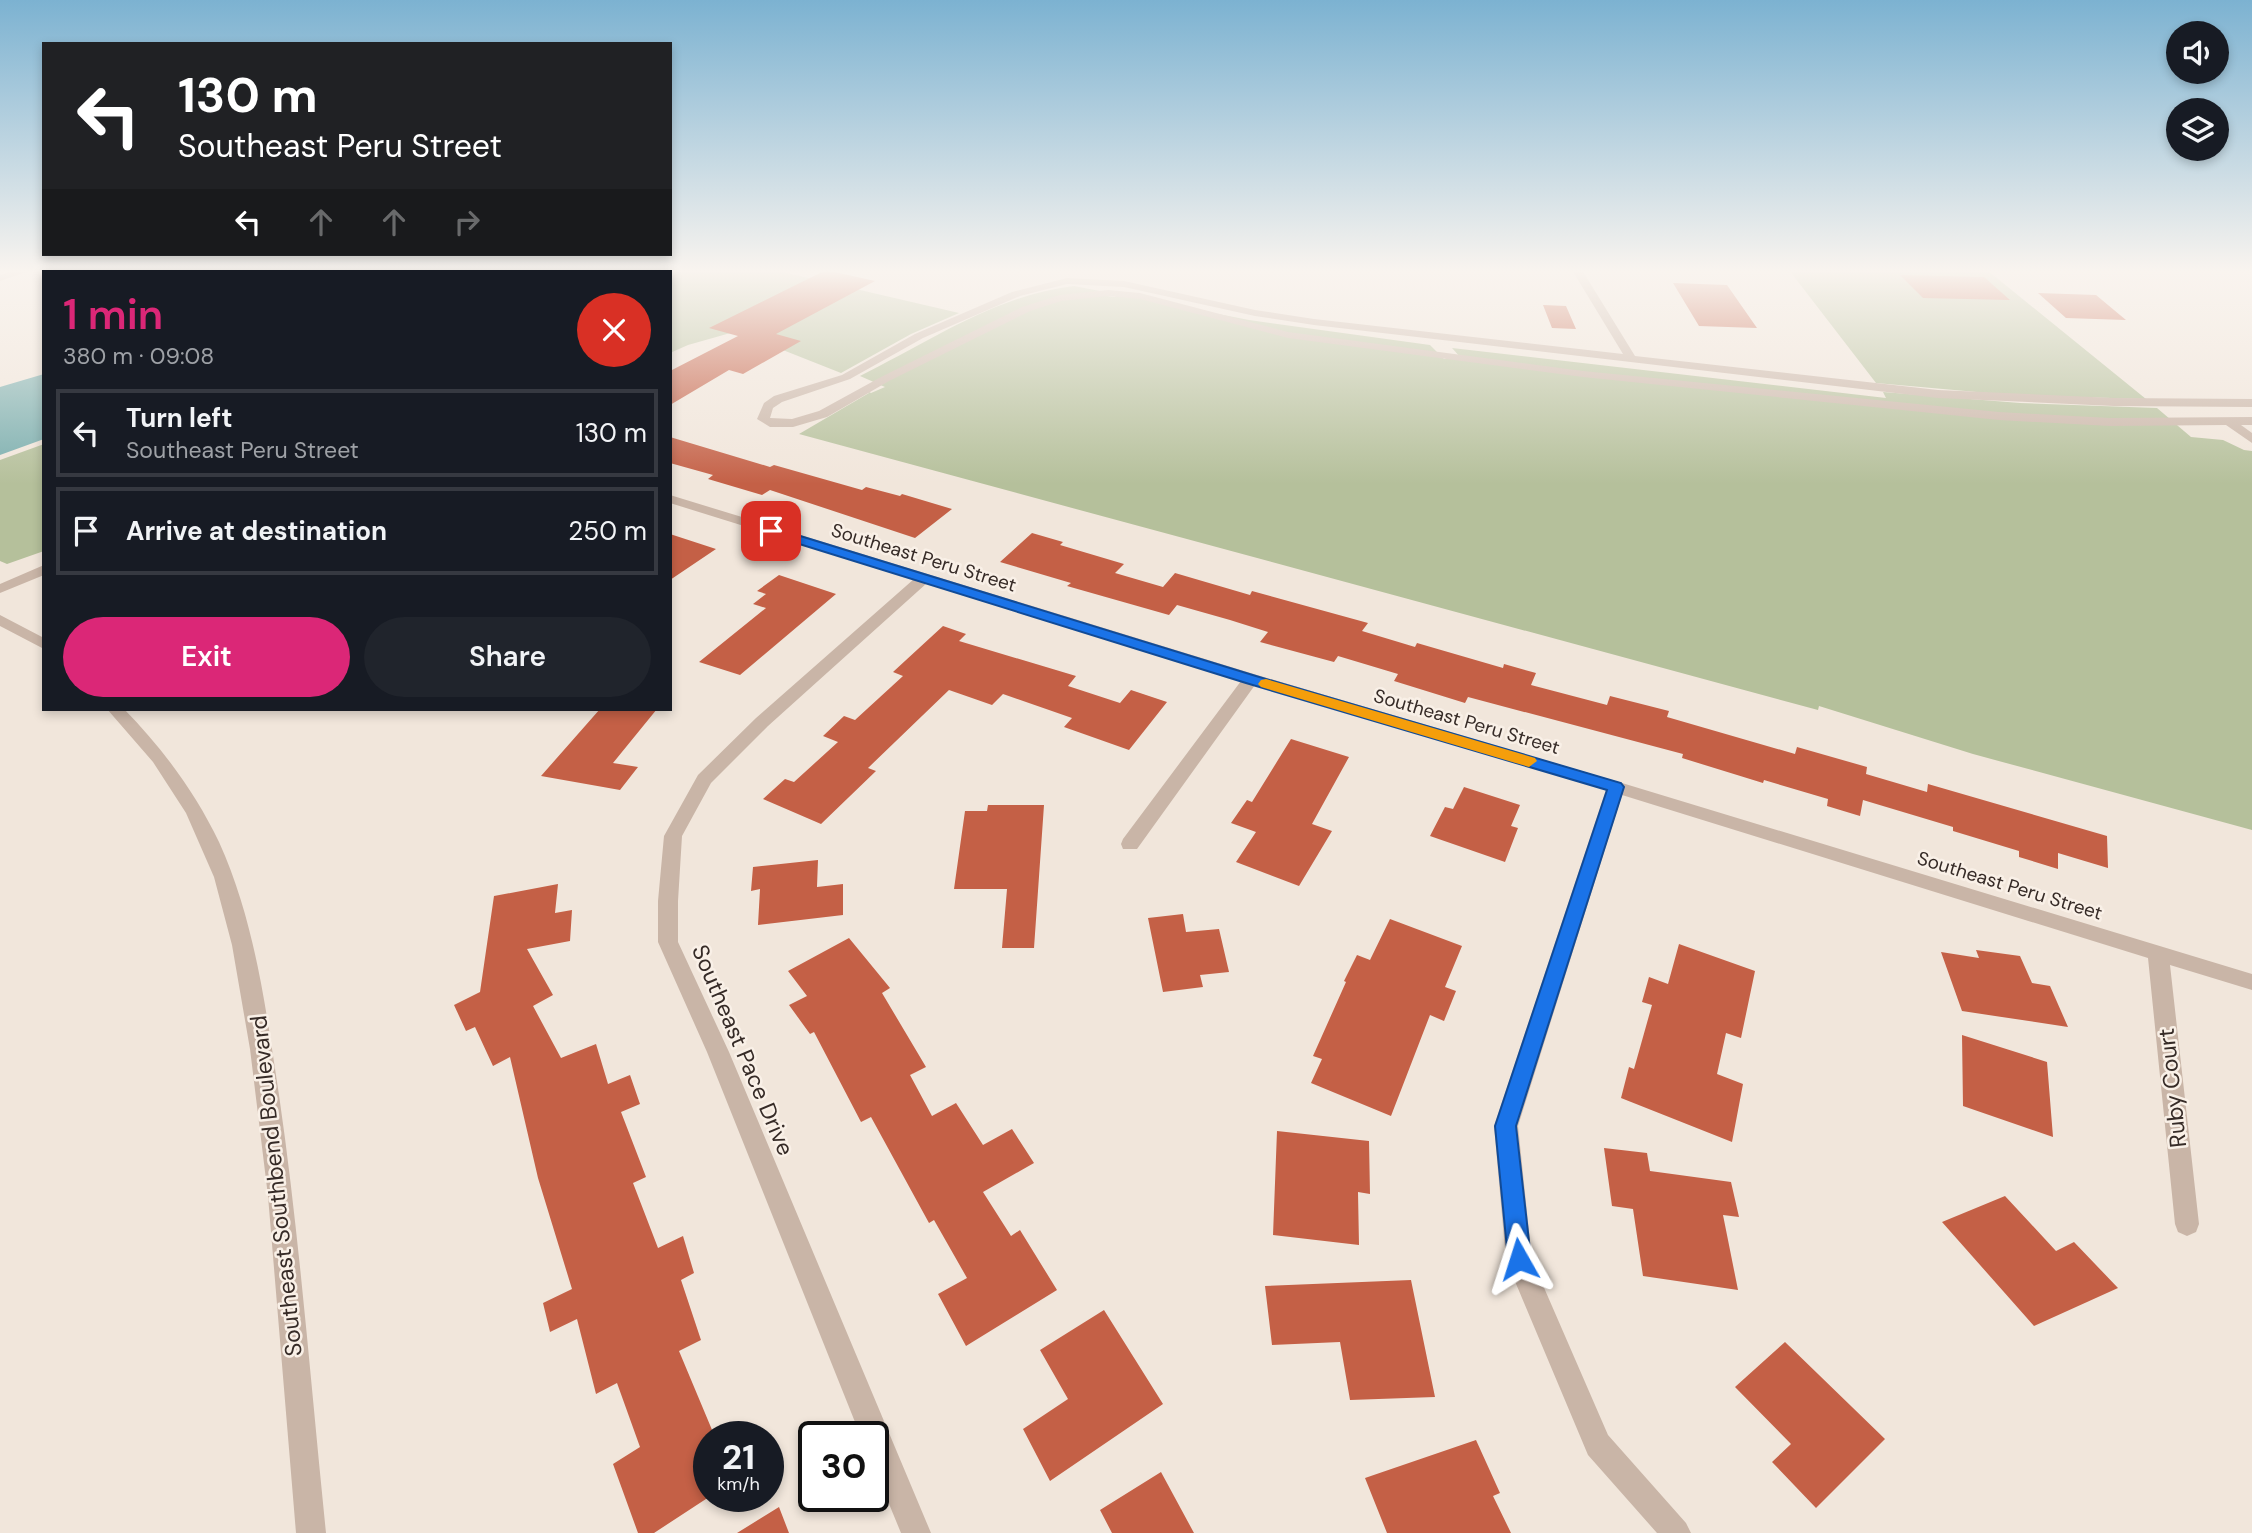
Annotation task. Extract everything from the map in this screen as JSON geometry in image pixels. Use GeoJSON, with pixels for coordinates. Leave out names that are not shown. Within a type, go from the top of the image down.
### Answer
{"type":"FeatureCollection","features":[{"type":"Feature","properties":{"kind":"street"},"geometry":{"type":"LineString","coordinates":[[909,342],[846,377],[778,400],[768,406],[764,419],[781,423],[806,420],[840,406],[871,387],[962,342]]}},
{"type":"Feature","properties":{"kind":"street"},"geometry":{"type":"LineString","coordinates":[[1343,342],[1583,374],[1963,414],[2100,421],[2252,421]]}},
{"type":"Feature","properties":{"kind":"street"},"geometry":{"type":"LineString","coordinates":[[1439,342],[1449,354]]}},
{"type":"Feature","properties":{"kind":"street"},"geometry":{"type":"LineString","coordinates":[[1489,342],[1938,394],[2027,399],[2252,403]]}},
{"type":"Feature","properties":{"kind":"street"},"geometry":{"type":"LineString","coordinates":[[1621,342],[1630,357]]}},
{"type":"Feature","properties":{"kind":"street"},"geometry":{"type":"LineString","coordinates":[[846,377],[871,387]]}},
{"type":"Feature","properties":{"kind":"street"},"geometry":{"type":"LineString","coordinates":[[2204,404],[2252,439]]}},
{"type":"Feature","properties":{"kind":"street"},"geometry":{"type":"LineString","coordinates":[[2236,404],[2252,414]]}},
{"type":"Feature","properties":{"kind":"street","name":"Southeast Peru Street"},"geometry":{"type":"LineString","coordinates":[[672,500],[923,579],[2252,982]]}},
{"type":"Feature","properties":{"kind":"street"},"geometry":{"type":"LineString","coordinates":[[0,589],[42,570]]}},
{"type":"Feature","properties":{"kind":"street","name":"Southeast Pace Drive"},"geometry":{"type":"LineString","coordinates":[[916,1533],[718,1052],[668,942],[668,901],[673,836],[704,779],[762,722],[923,579]]}},
{"type":"Feature","properties":{"kind":"street"},"geometry":{"type":"LineString","coordinates":[[0,620],[42,643]]}},
{"type":"Feature","properties":{"kind":"street"},"geometry":{"type":"LineString","coordinates":[[1130,845],[1251,679]]}},
{"type":"Feature","properties":{"kind":"street","name":"Southeast Southbend Boulevard"},"geometry":{"type":"LineString","coordinates":[[117,711],[153,747],[196,814],[228,891],[251,980],[279,1172],[311,1533]]}},
{"type":"Feature","properties":{"kind":"street"},"geometry":{"type":"LineString","coordinates":[[1616,787],[1506,1126],[1519,1259],[1598,1445],[1676,1533]]}},
{"type":"Feature","properties":{"kind":"street","name":"Ruby Court"},"geometry":{"type":"LineString","coordinates":[[2158,952],[2187,1224]]}},
{"type":"Feature","properties":{"kind":"green space"},"geometry":{"type":"Polygon","coordinates":[[[672,342],[700,342],[672,352],[672,342]]]}},
{"type":"Feature","properties":{"kind":"green space"},"geometry":{"type":"Polygon","coordinates":[[[762,342],[897,342],[841,373],[762,342]]]}},
{"type":"Feature","properties":{"kind":"green space"},"geometry":{"type":"Polygon","coordinates":[[[925,342],[1405,342],[1430,345],[1444,359],[1461,358],[1452,348],[1886,398],[1883,392],[2020,403],[2157,408],[2191,437],[2223,440],[2252,451],[2252,830],[1973,754],[1819,706],[1818,710],[799,434],[869,393],[867,391],[871,393],[885,387],[860,376],[925,342]]]}},
{"type":"Feature","properties":{"kind":"green space"},"geometry":{"type":"Polygon","coordinates":[[[1844,342],[2075,342],[2146,399],[2010,395],[1876,383],[1844,342]]]}},
{"type":"Feature","properties":{"kind":"green space"},"geometry":{"type":"Polygon","coordinates":[[[42,445],[42,552],[7,564],[0,561],[0,460],[42,445]]]}},
{"type":"Feature","properties":{"kind":"water"},"geometry":{"type":"Polygon","coordinates":[[[42,375],[42,440],[0,455],[0,387],[42,375]]]}},
{"type":"Feature","properties":{"kind":"building"},"geometry":{"type":"Polygon","coordinates":[[[727,342],[800,342],[743,374],[729,370],[672,404],[672,370],[727,342]]]}},
{"type":"Feature","properties":{"kind":"building"},"geometry":{"type":"Polygon","coordinates":[[[672,438],[770,467],[774,465],[862,490],[866,487],[900,496],[902,494],[952,509],[915,538],[770,490],[762,495],[708,479],[713,475],[672,464],[672,438]]]}},
{"type":"Feature","properties":{"kind":"building"},"geometry":{"type":"Polygon","coordinates":[[[1032,533],[1063,542],[1060,545],[1124,564],[1115,573],[1163,587],[1175,573],[1250,595],[1252,591],[1368,623],[1362,631],[1415,647],[1417,643],[1503,668],[1504,664],[1536,673],[1531,685],[1607,705],[1610,696],[1669,711],[1667,717],[1795,754],[1797,747],[1867,767],[1866,774],[1927,792],[1928,784],[2107,836],[2108,868],[2058,853],[2058,869],[2019,857],[2019,851],[1953,831],[1953,827],[1863,800],[1860,816],[1827,806],[1828,799],[1764,780],[1763,783],[1682,758],[1683,754],[1468,697],[1465,703],[1394,681],[1398,674],[1338,656],[1334,662],[1260,642],[1268,632],[1230,620],[1177,605],[1169,615],[1067,586],[1071,583],[1000,562],[1032,533]]]}},
{"type":"Feature","properties":{"kind":"building"},"geometry":{"type":"Polygon","coordinates":[[[672,535],[716,549],[672,579],[672,535]]]}},
{"type":"Feature","properties":{"kind":"building"},"geometry":{"type":"Polygon","coordinates":[[[779,575],[836,594],[740,675],[699,662],[766,608],[753,604],[766,594],[757,591],[779,575]]]}},
{"type":"Feature","properties":{"kind":"building"},"geometry":{"type":"Polygon","coordinates":[[[943,626],[966,634],[959,641],[1076,676],[1068,686],[1120,703],[1131,690],[1167,702],[1129,750],[1064,727],[1072,718],[1003,694],[992,705],[949,690],[868,768],[876,771],[821,824],[763,799],[785,779],[794,782],[838,742],[823,736],[844,716],[855,720],[903,676],[893,672],[943,626]]]}},
{"type":"Feature","properties":{"kind":"building"},"geometry":{"type":"Polygon","coordinates":[[[598,711],[655,711],[613,763],[638,767],[620,790],[541,776],[598,711]]]}},
{"type":"Feature","properties":{"kind":"building"},"geometry":{"type":"Polygon","coordinates":[[[1291,739],[1349,757],[1312,824],[1332,831],[1299,886],[1236,862],[1256,832],[1231,823],[1247,800],[1252,802],[1291,739]]]}},
{"type":"Feature","properties":{"kind":"building"},"geometry":{"type":"Polygon","coordinates":[[[1464,787],[1520,805],[1511,826],[1518,828],[1505,862],[1430,836],[1445,807],[1453,809],[1464,787]]]}},
{"type":"Feature","properties":{"kind":"building"},"geometry":{"type":"Polygon","coordinates":[[[988,805],[1044,805],[1034,948],[1002,948],[1007,889],[954,889],[965,811],[987,811],[988,805]]]}},
{"type":"Feature","properties":{"kind":"building"},"geometry":{"type":"Polygon","coordinates":[[[818,860],[817,887],[843,884],[843,915],[758,925],[760,889],[751,891],[753,867],[818,860]]]}},
{"type":"Feature","properties":{"kind":"building"},"geometry":{"type":"Polygon","coordinates":[[[558,884],[555,913],[572,910],[570,941],[527,949],[553,995],[533,1006],[561,1058],[596,1044],[608,1084],[630,1075],[640,1104],[621,1112],[646,1177],[633,1183],[658,1248],[683,1236],[694,1273],[681,1280],[701,1340],[679,1351],[708,1421],[693,1421],[693,1507],[654,1533],[638,1533],[613,1464],[640,1447],[617,1383],[596,1394],[577,1319],[550,1332],[543,1303],[572,1289],[538,1178],[510,1057],[493,1066],[475,1027],[466,1031],[454,1005],[480,992],[494,896],[558,884]]]}},
{"type":"Feature","properties":{"kind":"building"},"geometry":{"type":"Polygon","coordinates":[[[1183,914],[1186,932],[1219,929],[1229,972],[1200,975],[1203,987],[1163,992],[1148,918],[1183,914]]]}},
{"type":"Feature","properties":{"kind":"building"},"geometry":{"type":"Polygon","coordinates":[[[1390,919],[1462,946],[1445,987],[1456,991],[1444,1021],[1430,1015],[1391,1116],[1311,1083],[1322,1059],[1313,1056],[1346,982],[1344,981],[1357,955],[1370,960],[1390,919]]]}},
{"type":"Feature","properties":{"kind":"building"},"geometry":{"type":"Polygon","coordinates":[[[849,938],[890,988],[882,993],[926,1067],[910,1075],[932,1116],[956,1103],[983,1145],[1012,1129],[1034,1163],[983,1192],[1011,1236],[1020,1230],[1057,1290],[966,1346],[938,1294],[967,1278],[934,1220],[929,1223],[871,1117],[861,1122],[814,1032],[810,1034],[789,1005],[807,996],[788,971],[849,938]]]}},
{"type":"Feature","properties":{"kind":"building"},"geometry":{"type":"Polygon","coordinates":[[[1679,944],[1755,971],[1741,1038],[1726,1033],[1717,1074],[1743,1084],[1732,1142],[1621,1098],[1629,1067],[1634,1069],[1652,1005],[1642,1002],[1649,977],[1668,984],[1679,944]]]}},
{"type":"Feature","properties":{"kind":"building"},"geometry":{"type":"Polygon","coordinates":[[[1976,950],[2020,956],[2032,983],[2050,986],[2068,1027],[1962,1011],[1941,952],[1979,958],[1976,950]]]}},
{"type":"Feature","properties":{"kind":"building"},"geometry":{"type":"Polygon","coordinates":[[[1962,1035],[2047,1062],[2053,1137],[1963,1106],[1962,1035]]]}},
{"type":"Feature","properties":{"kind":"building"},"geometry":{"type":"Polygon","coordinates":[[[1277,1131],[1369,1141],[1370,1194],[1358,1192],[1359,1245],[1273,1235],[1277,1131]]]}},
{"type":"Feature","properties":{"kind":"building"},"geometry":{"type":"Polygon","coordinates":[[[1604,1148],[1647,1153],[1650,1171],[1731,1182],[1739,1217],[1723,1215],[1738,1290],[1643,1276],[1633,1209],[1612,1206],[1604,1148]]]}},
{"type":"Feature","properties":{"kind":"building"},"geometry":{"type":"Polygon","coordinates":[[[2005,1196],[2056,1251],[2074,1242],[2118,1288],[2034,1326],[1942,1222],[2005,1196]]]}},
{"type":"Feature","properties":{"kind":"building"},"geometry":{"type":"Polygon","coordinates":[[[1411,1280],[1435,1397],[1350,1400],[1340,1342],[1272,1345],[1265,1286],[1411,1280]]]}},
{"type":"Feature","properties":{"kind":"building"},"geometry":{"type":"Polygon","coordinates":[[[1104,1310],[1163,1404],[1050,1481],[1023,1429],[1068,1399],[1040,1350],[1104,1310]]]}},
{"type":"Feature","properties":{"kind":"building"},"geometry":{"type":"Polygon","coordinates":[[[1785,1342],[1885,1439],[1816,1508],[1772,1462],[1791,1444],[1735,1387],[1785,1342]]]}},
{"type":"Feature","properties":{"kind":"building"},"geometry":{"type":"Polygon","coordinates":[[[1476,1440],[1500,1493],[1493,1496],[1511,1533],[1387,1533],[1365,1478],[1476,1440]]]}},
{"type":"Feature","properties":{"kind":"building"},"geometry":{"type":"Polygon","coordinates":[[[1161,1472],[1194,1533],[1112,1533],[1100,1510],[1161,1472]]]}},
{"type":"Feature","properties":{"kind":"building"},"geometry":{"type":"Polygon","coordinates":[[[771,1512],[781,1512],[789,1533],[737,1533],[771,1512]]]}},
{"type":"Feature","properties":{"kind":"slow traffic"},"geometry":{"type":"LineString","coordinates":[[1266,684],[1529,761]]}},
{"type":"Feature","properties":{"kind":"route"},"geometry":{"type":"LineString","coordinates":[[771,531],[1251,679],[1616,787],[1506,1126],[1519,1259]]}}]}
